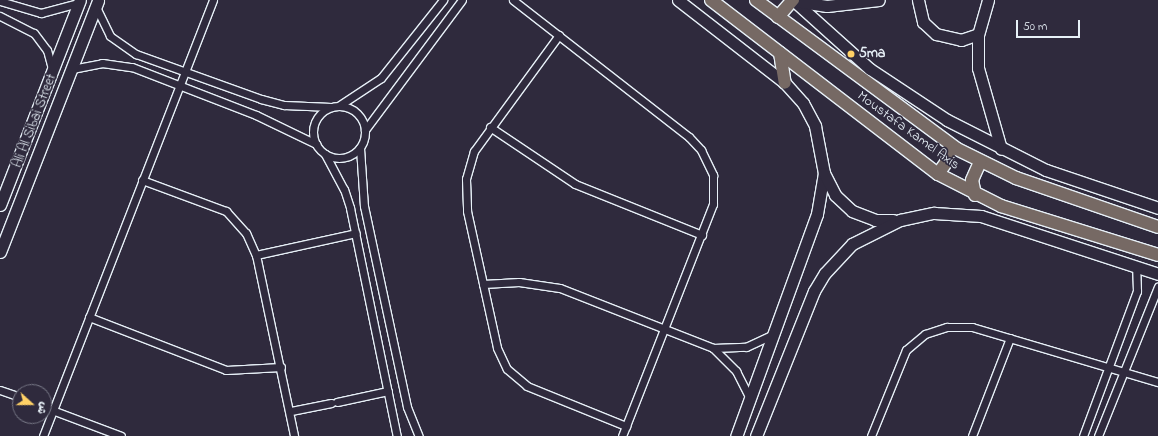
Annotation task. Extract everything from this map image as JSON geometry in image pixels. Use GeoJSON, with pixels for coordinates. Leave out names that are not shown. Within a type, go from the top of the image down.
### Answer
{"type":"FeatureCollection","features":[{"type":"Feature","properties":{"kind":"main road","name":"Moustafa Kamel Axis"},"geometry":{"type":"LineString","coordinates":[[711,0],[938,174],[975,195],[1158,255]]}},
{"type":"Feature","properties":{"kind":"main road","name":"Moustafa Kamel Axis"},"geometry":{"type":"LineString","coordinates":[[756,0],[951,145],[980,162],[1158,227]]}},
{"type":"Feature","properties":{"kind":"main road"},"geometry":{"type":"LineString","coordinates":[[778,17],[793,0]]}},
{"type":"Feature","properties":{"kind":"main road"},"geometry":{"type":"LineString","coordinates":[[780,53],[785,83]]}},
{"type":"Feature","properties":{"kind":"main road"},"geometry":{"type":"LineString","coordinates":[[938,174],[947,161],[951,145]]}},
{"type":"Feature","properties":{"kind":"main road"},"geometry":{"type":"LineString","coordinates":[[975,195],[972,180],[980,162]]}},
{"type":"Feature","properties":{"kind":"street"},"geometry":{"type":"LineString","coordinates":[[43,436],[213,0]]}},
{"type":"Feature","properties":{"kind":"street"},"geometry":{"type":"LineString","coordinates":[[97,3],[110,36],[122,47],[185,73],[284,105],[331,107],[339,105],[381,78],[443,0]]}},
{"type":"Feature","properties":{"kind":"street"},"geometry":{"type":"LineString","coordinates":[[420,436],[406,407],[364,206],[360,148],[365,130],[462,0]]}},
{"type":"Feature","properties":{"kind":"street"},"geometry":{"type":"LineString","coordinates":[[513,0],[559,35],[701,150],[711,169],[715,190],[702,235],[622,436]]}},
{"type":"Feature","properties":{"kind":"street"},"geometry":{"type":"LineString","coordinates":[[678,0],[785,83],[803,103],[815,126],[824,172],[835,195],[852,211],[875,220],[900,220],[950,213],[995,220],[1158,274]]}},
{"type":"Feature","properties":{"kind":"street"},"geometry":{"type":"LineString","coordinates":[[793,0],[826,6],[879,0]]}},
{"type":"Feature","properties":{"kind":"street"},"geometry":{"type":"LineString","coordinates":[[793,0],[846,50],[895,87],[1001,149],[1052,172],[1158,208]]}},
{"type":"Feature","properties":{"kind":"street"},"geometry":{"type":"LineString","coordinates":[[918,0],[923,22],[936,34],[961,40],[978,34]]}},
{"type":"Feature","properties":{"kind":"street"},"geometry":{"type":"LineString","coordinates":[[988,0],[978,34],[978,68],[1001,149]]}},
{"type":"Feature","properties":{"kind":"street"},"geometry":{"type":"LineString","coordinates":[[0,1],[41,13],[79,2]]}},
{"type":"Feature","properties":{"kind":"street","name":"Ali Al Sibai Street"},"geometry":{"type":"LineString","coordinates":[[0,205],[79,2]]}},
{"type":"Feature","properties":{"kind":"street","name":"Ali Al Sibai Street"},"geometry":{"type":"LineString","coordinates":[[0,252],[97,3]]}},
{"type":"Feature","properties":{"kind":"street"},"geometry":{"type":"LineString","coordinates":[[0,16],[34,33],[47,50],[53,70]]}},
{"type":"Feature","properties":{"kind":"street"},"geometry":{"type":"LineString","coordinates":[[559,35],[490,127],[474,151],[466,179],[467,211],[497,348],[516,378],[539,392],[626,426]]}},
{"type":"Feature","properties":{"kind":"street"},"geometry":{"type":"LineString","coordinates":[[72,69],[117,64],[276,124],[316,144],[325,154],[344,189],[356,233],[397,436]]}},
{"type":"Feature","properties":{"kind":"street"},"geometry":{"type":"LineString","coordinates":[[339,105],[360,116],[365,130]]}},
{"type":"Feature","properties":{"kind":"street"},"geometry":{"type":"LineString","coordinates":[[316,144],[314,126],[317,118],[331,107]]}},
{"type":"Feature","properties":{"kind":"street"},"geometry":{"type":"LineString","coordinates":[[490,127],[575,184],[702,235]]}},
{"type":"Feature","properties":{"kind":"street"},"geometry":{"type":"LineString","coordinates":[[325,154],[339,158],[360,148]]}},
{"type":"Feature","properties":{"kind":"street"},"geometry":{"type":"LineString","coordinates":[[736,436],[776,333],[817,214],[824,172]]}},
{"type":"Feature","properties":{"kind":"street"},"geometry":{"type":"LineString","coordinates":[[142,180],[226,211],[246,233],[256,255],[291,411],[294,436]]}},
{"type":"Feature","properties":{"kind":"street"},"geometry":{"type":"LineString","coordinates":[[756,436],[814,291],[825,274],[852,244],[900,220]]}},
{"type":"Feature","properties":{"kind":"street"},"geometry":{"type":"LineString","coordinates":[[256,255],[356,233]]}},
{"type":"Feature","properties":{"kind":"street"},"geometry":{"type":"LineString","coordinates":[[1083,436],[1137,291],[1136,266]]}},
{"type":"Feature","properties":{"kind":"street"},"geometry":{"type":"LineString","coordinates":[[483,284],[547,285],[713,348],[746,347],[776,333]]}},
{"type":"Feature","properties":{"kind":"street"},"geometry":{"type":"LineString","coordinates":[[1098,436],[1158,287]]}},
{"type":"Feature","properties":{"kind":"street"},"geometry":{"type":"LineString","coordinates":[[89,317],[226,370],[280,367]]}},
{"type":"Feature","properties":{"kind":"street"},"geometry":{"type":"LineString","coordinates":[[871,436],[902,358],[919,338],[933,331],[960,326],[1010,338],[1158,382]]}},
{"type":"Feature","properties":{"kind":"street"},"geometry":{"type":"LineString","coordinates":[[972,436],[1010,338]]}},
{"type":"Feature","properties":{"kind":"street"},"geometry":{"type":"LineString","coordinates":[[713,348],[736,371],[750,399]]}},
{"type":"Feature","properties":{"kind":"street"},"geometry":{"type":"LineString","coordinates":[[0,390],[12,394]]}},
{"type":"Feature","properties":{"kind":"street"},"geometry":{"type":"LineString","coordinates":[[291,411],[388,391]]}},
{"type":"Feature","properties":{"kind":"street"},"geometry":{"type":"LineString","coordinates":[[53,410],[120,436]]}},
{"type":"Feature","properties":{"kind":"place","name":"5ma"},"geometry":{"type":"Point","coordinates":[851,54]}}]}
